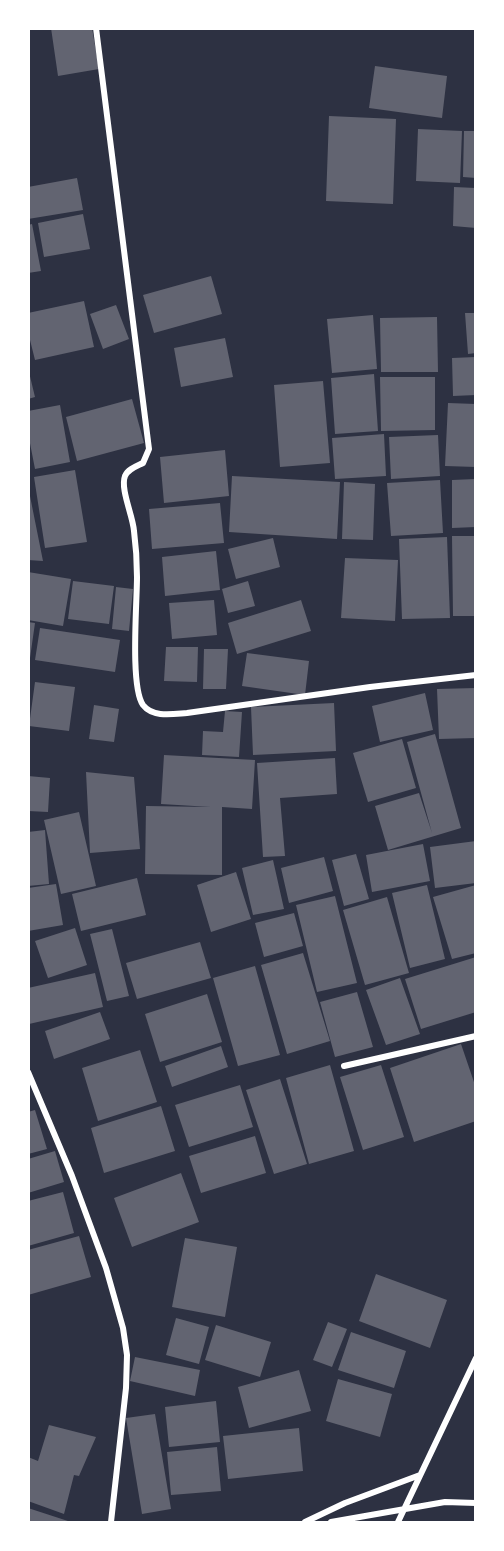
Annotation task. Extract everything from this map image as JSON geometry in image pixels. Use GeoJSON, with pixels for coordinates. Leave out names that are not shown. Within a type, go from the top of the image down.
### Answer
{"type":"FeatureCollection","features":[{"type":"Feature","properties":{"kind":"street"},"geometry":{"type":"LineString","coordinates":[[96,28],[149,449],[143,463],[132,468],[125,476],[124,488],[134,528],[137,573],[136,682],[142,705],[159,714],[187,713],[370,687],[476,675]]}},
{"type":"Feature","properties":{"kind":"street"},"geometry":{"type":"LineString","coordinates":[[344,1066],[476,1036]]}},
{"type":"Feature","properties":{"kind":"street"},"geometry":{"type":"LineString","coordinates":[[28,1072],[72,1176],[106,1268],[123,1328],[127,1355],[126,1388],[111,1522]]}},
{"type":"Feature","properties":{"kind":"street"},"geometry":{"type":"LineString","coordinates":[[398,1522],[476,1358]]}},
{"type":"Feature","properties":{"kind":"street"},"geometry":{"type":"LineString","coordinates":[[305,1522],[345,1503],[420,1475]]}},
{"type":"Feature","properties":{"kind":"street"},"geometry":{"type":"LineString","coordinates":[[331,1522],[445,1502],[476,1503]]}},
{"type":"Feature","properties":{"kind":"building"},"geometry":{"type":"Polygon","coordinates":[[[51,28],[92,28],[99,69],[58,76],[51,28]]]}},
{"type":"Feature","properties":{"kind":"building"},"geometry":{"type":"Polygon","coordinates":[[[375,66],[447,76],[442,118],[369,108],[375,66]]]}},
{"type":"Feature","properties":{"kind":"building"},"geometry":{"type":"Polygon","coordinates":[[[329,116],[396,119],[393,204],[326,201],[329,116]]]}},
{"type":"Feature","properties":{"kind":"building"},"geometry":{"type":"Polygon","coordinates":[[[418,129],[462,131],[460,183],[416,181],[418,129]]]}},
{"type":"Feature","properties":{"kind":"building"},"geometry":{"type":"Polygon","coordinates":[[[464,131],[476,131],[476,178],[463,177],[464,131]]]}},
{"type":"Feature","properties":{"kind":"building"},"geometry":{"type":"Polygon","coordinates":[[[77,178],[83,210],[28,219],[28,187],[77,178]]]}},
{"type":"Feature","properties":{"kind":"building"},"geometry":{"type":"Polygon","coordinates":[[[454,187],[476,188],[476,228],[453,226],[454,187]]]}},
{"type":"Feature","properties":{"kind":"building"},"geometry":{"type":"Polygon","coordinates":[[[83,214],[90,249],[44,257],[38,223],[83,214]]]}},
{"type":"Feature","properties":{"kind":"building"},"geometry":{"type":"Polygon","coordinates":[[[32,224],[41,271],[28,273],[28,225],[32,224]]]}},
{"type":"Feature","properties":{"kind":"building"},"geometry":{"type":"Polygon","coordinates":[[[211,276],[222,314],[154,333],[143,295],[211,276]]]}},
{"type":"Feature","properties":{"kind":"building"},"geometry":{"type":"Polygon","coordinates":[[[84,301],[94,347],[35,360],[28,332],[28,313],[84,301]]]}},
{"type":"Feature","properties":{"kind":"building"},"geometry":{"type":"Polygon","coordinates":[[[116,305],[129,339],[103,349],[90,314],[116,305]]]}},
{"type":"Feature","properties":{"kind":"building"},"geometry":{"type":"Polygon","coordinates":[[[465,313],[476,313],[476,353],[468,354],[465,313]]]}},
{"type":"Feature","properties":{"kind":"building"},"geometry":{"type":"Polygon","coordinates":[[[373,315],[377,369],[332,373],[327,319],[373,315]]]}},
{"type":"Feature","properties":{"kind":"building"},"geometry":{"type":"Polygon","coordinates":[[[437,317],[438,372],[381,372],[380,318],[437,317]]]}},
{"type":"Feature","properties":{"kind":"building"},"geometry":{"type":"Polygon","coordinates":[[[225,338],[233,377],[181,387],[174,348],[225,338]]]}},
{"type":"Feature","properties":{"kind":"building"},"geometry":{"type":"Polygon","coordinates":[[[476,357],[476,395],[453,396],[452,358],[476,357]]]}},
{"type":"Feature","properties":{"kind":"building"},"geometry":{"type":"Polygon","coordinates":[[[28,368],[35,397],[28,399],[28,368]]]}},
{"type":"Feature","properties":{"kind":"building"},"geometry":{"type":"Polygon","coordinates":[[[374,374],[378,431],[335,434],[331,378],[374,374]]]}},
{"type":"Feature","properties":{"kind":"building"},"geometry":{"type":"Polygon","coordinates":[[[380,377],[435,377],[435,430],[381,431],[380,377]]]}},
{"type":"Feature","properties":{"kind":"building"},"geometry":{"type":"Polygon","coordinates":[[[323,381],[330,463],[280,467],[274,385],[323,381]]]}},
{"type":"Feature","properties":{"kind":"building"},"geometry":{"type":"Polygon","coordinates":[[[132,399],[144,443],[77,461],[66,417],[132,399]]]}},
{"type":"Feature","properties":{"kind":"building"},"geometry":{"type":"Polygon","coordinates":[[[448,403],[476,404],[476,467],[445,466],[448,403]]]}},
{"type":"Feature","properties":{"kind":"building"},"geometry":{"type":"Polygon","coordinates":[[[60,405],[70,462],[35,469],[28,433],[28,411],[60,405]]]}},
{"type":"Feature","properties":{"kind":"building"},"geometry":{"type":"Polygon","coordinates":[[[384,434],[386,476],[335,479],[332,438],[384,434]]]}},
{"type":"Feature","properties":{"kind":"building"},"geometry":{"type":"Polygon","coordinates":[[[438,435],[440,476],[391,479],[389,437],[438,435]]]}},
{"type":"Feature","properties":{"kind":"building"},"geometry":{"type":"Polygon","coordinates":[[[225,450],[229,496],[164,503],[160,457],[225,450]]]}},
{"type":"Feature","properties":{"kind":"building"},"geometry":{"type":"Polygon","coordinates":[[[75,470],[87,542],[45,548],[34,477],[75,470]]]}},
{"type":"Feature","properties":{"kind":"building"},"geometry":{"type":"Polygon","coordinates":[[[232,476],[340,482],[337,539],[229,532],[232,476]]]}},
{"type":"Feature","properties":{"kind":"building"},"geometry":{"type":"Polygon","coordinates":[[[476,479],[476,527],[452,528],[452,480],[476,479]]]}},
{"type":"Feature","properties":{"kind":"building"},"geometry":{"type":"Polygon","coordinates":[[[440,480],[443,533],[391,536],[387,483],[440,480]]]}},
{"type":"Feature","properties":{"kind":"building"},"geometry":{"type":"Polygon","coordinates":[[[344,482],[375,484],[373,540],[342,539],[344,482]]]}},
{"type":"Feature","properties":{"kind":"building"},"geometry":{"type":"Polygon","coordinates":[[[28,496],[30,496],[43,561],[28,560],[28,496]]]}},
{"type":"Feature","properties":{"kind":"building"},"geometry":{"type":"Polygon","coordinates":[[[220,503],[224,543],[152,549],[149,509],[220,503]]]}},
{"type":"Feature","properties":{"kind":"building"},"geometry":{"type":"Polygon","coordinates":[[[452,536],[476,536],[476,616],[453,616],[452,536]]]}},
{"type":"Feature","properties":{"kind":"building"},"geometry":{"type":"Polygon","coordinates":[[[447,537],[450,618],[402,619],[399,539],[447,537]]]}},
{"type":"Feature","properties":{"kind":"building"},"geometry":{"type":"Polygon","coordinates":[[[273,538],[280,567],[236,579],[228,549],[273,538]]]}},
{"type":"Feature","properties":{"kind":"building"},"geometry":{"type":"Polygon","coordinates":[[[216,551],[220,590],[165,596],[162,557],[216,551]]]}},
{"type":"Feature","properties":{"kind":"building"},"geometry":{"type":"Polygon","coordinates":[[[345,558],[398,560],[395,621],[341,618],[345,558]]]}},
{"type":"Feature","properties":{"kind":"building"},"geometry":{"type":"Polygon","coordinates":[[[28,572],[71,579],[63,626],[28,620],[28,572]]]}},
{"type":"Feature","properties":{"kind":"building"},"geometry":{"type":"Polygon","coordinates":[[[73,581],[114,586],[109,624],[68,619],[73,581]]]}},
{"type":"Feature","properties":{"kind":"building"},"geometry":{"type":"Polygon","coordinates":[[[248,581],[255,606],[228,613],[222,589],[248,581]]]}},
{"type":"Feature","properties":{"kind":"building"},"geometry":{"type":"Polygon","coordinates":[[[116,587],[133,589],[129,631],[112,629],[116,587]]]}},
{"type":"Feature","properties":{"kind":"building"},"geometry":{"type":"Polygon","coordinates":[[[214,600],[217,635],[172,639],[169,603],[214,600]]]}},
{"type":"Feature","properties":{"kind":"building"},"geometry":{"type":"Polygon","coordinates":[[[301,600],[311,631],[237,654],[228,623],[301,600]]]}},
{"type":"Feature","properties":{"kind":"building"},"geometry":{"type":"Polygon","coordinates":[[[28,622],[35,623],[30,658],[28,658],[28,622]]]}},
{"type":"Feature","properties":{"kind":"building"},"geometry":{"type":"Polygon","coordinates":[[[40,628],[120,640],[115,672],[35,660],[40,628]]]}},
{"type":"Feature","properties":{"kind":"building"},"geometry":{"type":"Polygon","coordinates":[[[166,647],[198,647],[197,682],[164,681],[166,647]]]}},
{"type":"Feature","properties":{"kind":"building"},"geometry":{"type":"Polygon","coordinates":[[[204,649],[228,649],[226,689],[203,689],[204,649]]]}},
{"type":"Feature","properties":{"kind":"building"},"geometry":{"type":"Polygon","coordinates":[[[247,653],[309,661],[305,695],[242,686],[247,653]]]}},
{"type":"Feature","properties":{"kind":"building"},"geometry":{"type":"Polygon","coordinates":[[[35,682],[75,687],[69,731],[29,726],[35,682]]]}},
{"type":"Feature","properties":{"kind":"building"},"geometry":{"type":"Polygon","coordinates":[[[476,688],[476,738],[439,739],[437,689],[476,688]]]}},
{"type":"Feature","properties":{"kind":"building"},"geometry":{"type":"Polygon","coordinates":[[[425,693],[433,730],[380,742],[372,706],[425,693]]]}},
{"type":"Feature","properties":{"kind":"building"},"geometry":{"type":"Polygon","coordinates":[[[334,703],[336,751],[253,755],[251,707],[334,703]]]}},
{"type":"Feature","properties":{"kind":"building"},"geometry":{"type":"Polygon","coordinates":[[[94,705],[119,709],[114,742],[89,739],[94,705]]]}},
{"type":"Feature","properties":{"kind":"building"},"geometry":{"type":"Polygon","coordinates":[[[225,711],[242,712],[239,757],[202,755],[203,731],[223,732],[225,711]]]}},
{"type":"Feature","properties":{"kind":"building"},"geometry":{"type":"Polygon","coordinates":[[[435,734],[461,828],[388,850],[375,806],[419,793],[432,833],[407,742],[435,734]]]}},
{"type":"Feature","properties":{"kind":"building"},"geometry":{"type":"Polygon","coordinates":[[[402,739],[416,788],[368,802],[353,753],[402,739]]]}},
{"type":"Feature","properties":{"kind":"building"},"geometry":{"type":"Polygon","coordinates":[[[164,755],[255,760],[252,809],[222,807],[222,875],[145,874],[146,806],[211,807],[161,804],[164,755]]]}},
{"type":"Feature","properties":{"kind":"building"},"geometry":{"type":"Polygon","coordinates":[[[335,758],[337,794],[280,798],[285,856],[263,857],[257,763],[335,758]]]}},
{"type":"Feature","properties":{"kind":"building"},"geometry":{"type":"Polygon","coordinates":[[[86,772],[134,777],[140,849],[90,853],[86,772]]]}},
{"type":"Feature","properties":{"kind":"building"},"geometry":{"type":"Polygon","coordinates":[[[28,776],[50,778],[48,812],[28,811],[28,776]]]}},
{"type":"Feature","properties":{"kind":"building"},"geometry":{"type":"Polygon","coordinates":[[[79,812],[96,886],[61,894],[44,820],[79,812]]]}},
{"type":"Feature","properties":{"kind":"building"},"geometry":{"type":"Polygon","coordinates":[[[45,830],[49,884],[28,886],[28,832],[45,830]]]}},
{"type":"Feature","properties":{"kind":"building"},"geometry":{"type":"Polygon","coordinates":[[[476,841],[476,883],[435,888],[430,847],[476,841]]]}},
{"type":"Feature","properties":{"kind":"building"},"geometry":{"type":"Polygon","coordinates":[[[423,844],[430,881],[372,892],[366,855],[423,844]]]}},
{"type":"Feature","properties":{"kind":"building"},"geometry":{"type":"Polygon","coordinates":[[[356,854],[369,899],[344,906],[332,860],[356,854]]]}},
{"type":"Feature","properties":{"kind":"building"},"geometry":{"type":"Polygon","coordinates":[[[324,857],[333,891],[289,903],[281,868],[324,857]]]}},
{"type":"Feature","properties":{"kind":"building"},"geometry":{"type":"Polygon","coordinates":[[[273,860],[284,909],[253,915],[242,868],[273,860]]]}},
{"type":"Feature","properties":{"kind":"building"},"geometry":{"type":"Polygon","coordinates":[[[236,872],[251,919],[211,932],[197,885],[236,872]]]}},
{"type":"Feature","properties":{"kind":"building"},"geometry":{"type":"Polygon","coordinates":[[[137,878],[146,915],[81,931],[72,894],[137,878]]]}},
{"type":"Feature","properties":{"kind":"building"},"geometry":{"type":"Polygon","coordinates":[[[56,884],[63,925],[28,931],[28,888],[56,884]]]}},
{"type":"Feature","properties":{"kind":"building"},"geometry":{"type":"Polygon","coordinates":[[[427,885],[445,959],[410,968],[392,893],[427,885]]]}},
{"type":"Feature","properties":{"kind":"building"},"geometry":{"type":"Polygon","coordinates":[[[476,885],[476,953],[452,959],[433,897],[476,885]]]}},
{"type":"Feature","properties":{"kind":"building"},"geometry":{"type":"Polygon","coordinates":[[[335,896],[357,983],[317,992],[296,905],[335,896]]]}},
{"type":"Feature","properties":{"kind":"building"},"geometry":{"type":"Polygon","coordinates":[[[387,897],[409,973],[365,985],[343,910],[387,897]]]}},
{"type":"Feature","properties":{"kind":"building"},"geometry":{"type":"Polygon","coordinates":[[[294,913],[303,946],[264,957],[255,923],[294,913]]]}},
{"type":"Feature","properties":{"kind":"building"},"geometry":{"type":"Polygon","coordinates":[[[75,928],[87,965],[48,978],[35,941],[75,928]]]}},
{"type":"Feature","properties":{"kind":"building"},"geometry":{"type":"Polygon","coordinates":[[[112,929],[129,996],[107,1001],[90,934],[112,929]]]}},
{"type":"Feature","properties":{"kind":"building"},"geometry":{"type":"Polygon","coordinates":[[[200,942],[211,978],[137,999],[126,963],[200,942]]]}},
{"type":"Feature","properties":{"kind":"building"},"geometry":{"type":"Polygon","coordinates":[[[303,953],[330,1041],[287,1054],[261,965],[303,953]]]}},
{"type":"Feature","properties":{"kind":"building"},"geometry":{"type":"Polygon","coordinates":[[[476,957],[476,1012],[421,1029],[405,979],[476,957]]]}},
{"type":"Feature","properties":{"kind":"building"},"geometry":{"type":"Polygon","coordinates":[[[255,966],[280,1055],[238,1066],[213,978],[255,966]]]}},
{"type":"Feature","properties":{"kind":"building"},"geometry":{"type":"Polygon","coordinates":[[[95,973],[103,1007],[29,1024],[28,988],[95,973]]]}},
{"type":"Feature","properties":{"kind":"building"},"geometry":{"type":"Polygon","coordinates":[[[400,978],[420,1034],[386,1045],[366,990],[400,978]]]}},
{"type":"Feature","properties":{"kind":"building"},"geometry":{"type":"Polygon","coordinates":[[[357,992],[373,1047],[335,1057],[320,1002],[357,992]]]}},
{"type":"Feature","properties":{"kind":"building"},"geometry":{"type":"Polygon","coordinates":[[[207,994],[222,1042],[160,1062],[145,1014],[207,994]]]}},
{"type":"Feature","properties":{"kind":"building"},"geometry":{"type":"Polygon","coordinates":[[[100,1012],[110,1039],[54,1059],[45,1031],[100,1012]]]}},
{"type":"Feature","properties":{"kind":"building"},"geometry":{"type":"Polygon","coordinates":[[[461,1044],[476,1088],[476,1121],[414,1142],[390,1068],[461,1044]]]}},
{"type":"Feature","properties":{"kind":"building"},"geometry":{"type":"Polygon","coordinates":[[[221,1046],[228,1067],[172,1087],[165,1066],[221,1046]]]}},
{"type":"Feature","properties":{"kind":"building"},"geometry":{"type":"Polygon","coordinates":[[[140,1050],[157,1102],[98,1121],[82,1068],[140,1050]]]}},
{"type":"Feature","properties":{"kind":"building"},"geometry":{"type":"Polygon","coordinates":[[[330,1065],[354,1151],[309,1164],[286,1078],[330,1065]]]}},
{"type":"Feature","properties":{"kind":"building"},"geometry":{"type":"Polygon","coordinates":[[[381,1065],[404,1137],[363,1150],[340,1077],[381,1065]]]}},
{"type":"Feature","properties":{"kind":"building"},"geometry":{"type":"Polygon","coordinates":[[[280,1079],[307,1164],[274,1174],[246,1090],[280,1079]]]}},
{"type":"Feature","properties":{"kind":"building"},"geometry":{"type":"Polygon","coordinates":[[[240,1085],[253,1127],[189,1147],[175,1105],[240,1085]]]}},
{"type":"Feature","properties":{"kind":"building"},"geometry":{"type":"Polygon","coordinates":[[[161,1106],[175,1151],[104,1173],[91,1128],[161,1106]]]}},
{"type":"Feature","properties":{"kind":"building"},"geometry":{"type":"Polygon","coordinates":[[[35,1110],[47,1149],[28,1154],[28,1112],[35,1110]]]}},
{"type":"Feature","properties":{"kind":"building"},"geometry":{"type":"Polygon","coordinates":[[[255,1136],[266,1173],[201,1193],[189,1156],[255,1136]]]}},
{"type":"Feature","properties":{"kind":"building"},"geometry":{"type":"Polygon","coordinates":[[[55,1151],[64,1182],[28,1193],[28,1159],[55,1151]]]}},
{"type":"Feature","properties":{"kind":"building"},"geometry":{"type":"Polygon","coordinates":[[[181,1173],[199,1222],[132,1247],[114,1198],[181,1173]]]}},
{"type":"Feature","properties":{"kind":"building"},"geometry":{"type":"Polygon","coordinates":[[[63,1192],[74,1233],[28,1246],[28,1201],[63,1192]]]}},
{"type":"Feature","properties":{"kind":"building"},"geometry":{"type":"Polygon","coordinates":[[[79,1236],[91,1277],[28,1295],[28,1250],[79,1236]]]}},
{"type":"Feature","properties":{"kind":"building"},"geometry":{"type":"Polygon","coordinates":[[[185,1238],[237,1247],[225,1317],[172,1307],[185,1238]]]}},
{"type":"Feature","properties":{"kind":"building"},"geometry":{"type":"Polygon","coordinates":[[[376,1274],[447,1300],[430,1348],[359,1321],[376,1274]]]}},
{"type":"Feature","properties":{"kind":"building"},"geometry":{"type":"Polygon","coordinates":[[[176,1318],[209,1327],[199,1364],[166,1355],[176,1318]]]}},
{"type":"Feature","properties":{"kind":"building"},"geometry":{"type":"Polygon","coordinates":[[[328,1322],[347,1329],[332,1367],[313,1360],[328,1322]]]}},
{"type":"Feature","properties":{"kind":"building"},"geometry":{"type":"Polygon","coordinates":[[[216,1325],[271,1342],[260,1377],[205,1360],[216,1325]]]}},
{"type":"Feature","properties":{"kind":"building"},"geometry":{"type":"Polygon","coordinates":[[[351,1332],[406,1351],[394,1388],[338,1370],[351,1332]]]}},
{"type":"Feature","properties":{"kind":"building"},"geometry":{"type":"Polygon","coordinates":[[[135,1357],[200,1370],[195,1396],[130,1381],[135,1357]]]}},
{"type":"Feature","properties":{"kind":"building"},"geometry":{"type":"Polygon","coordinates":[[[299,1370],[311,1411],[249,1428],[238,1387],[299,1370]]]}},
{"type":"Feature","properties":{"kind":"building"},"geometry":{"type":"Polygon","coordinates":[[[338,1379],[392,1394],[380,1437],[326,1421],[338,1379]]]}},
{"type":"Feature","properties":{"kind":"building"},"geometry":{"type":"Polygon","coordinates":[[[216,1401],[220,1442],[169,1447],[165,1407],[216,1401]]]}},
{"type":"Feature","properties":{"kind":"building"},"geometry":{"type":"Polygon","coordinates":[[[155,1414],[171,1509],[142,1514],[126,1418],[155,1414]]]}},
{"type":"Feature","properties":{"kind":"building"},"geometry":{"type":"Polygon","coordinates":[[[49,1425],[96,1437],[79,1476],[74,1475],[64,1514],[28,1501],[28,1457],[38,1461],[49,1425]]]}},
{"type":"Feature","properties":{"kind":"building"},"geometry":{"type":"Polygon","coordinates":[[[299,1428],[303,1471],[228,1479],[223,1436],[299,1428]]]}},
{"type":"Feature","properties":{"kind":"building"},"geometry":{"type":"Polygon","coordinates":[[[217,1447],[221,1491],[171,1495],[167,1452],[217,1447]]]}},
{"type":"Feature","properties":{"kind":"building"},"geometry":{"type":"Polygon","coordinates":[[[28,1508],[71,1522],[28,1522],[28,1508]]]}}]}
